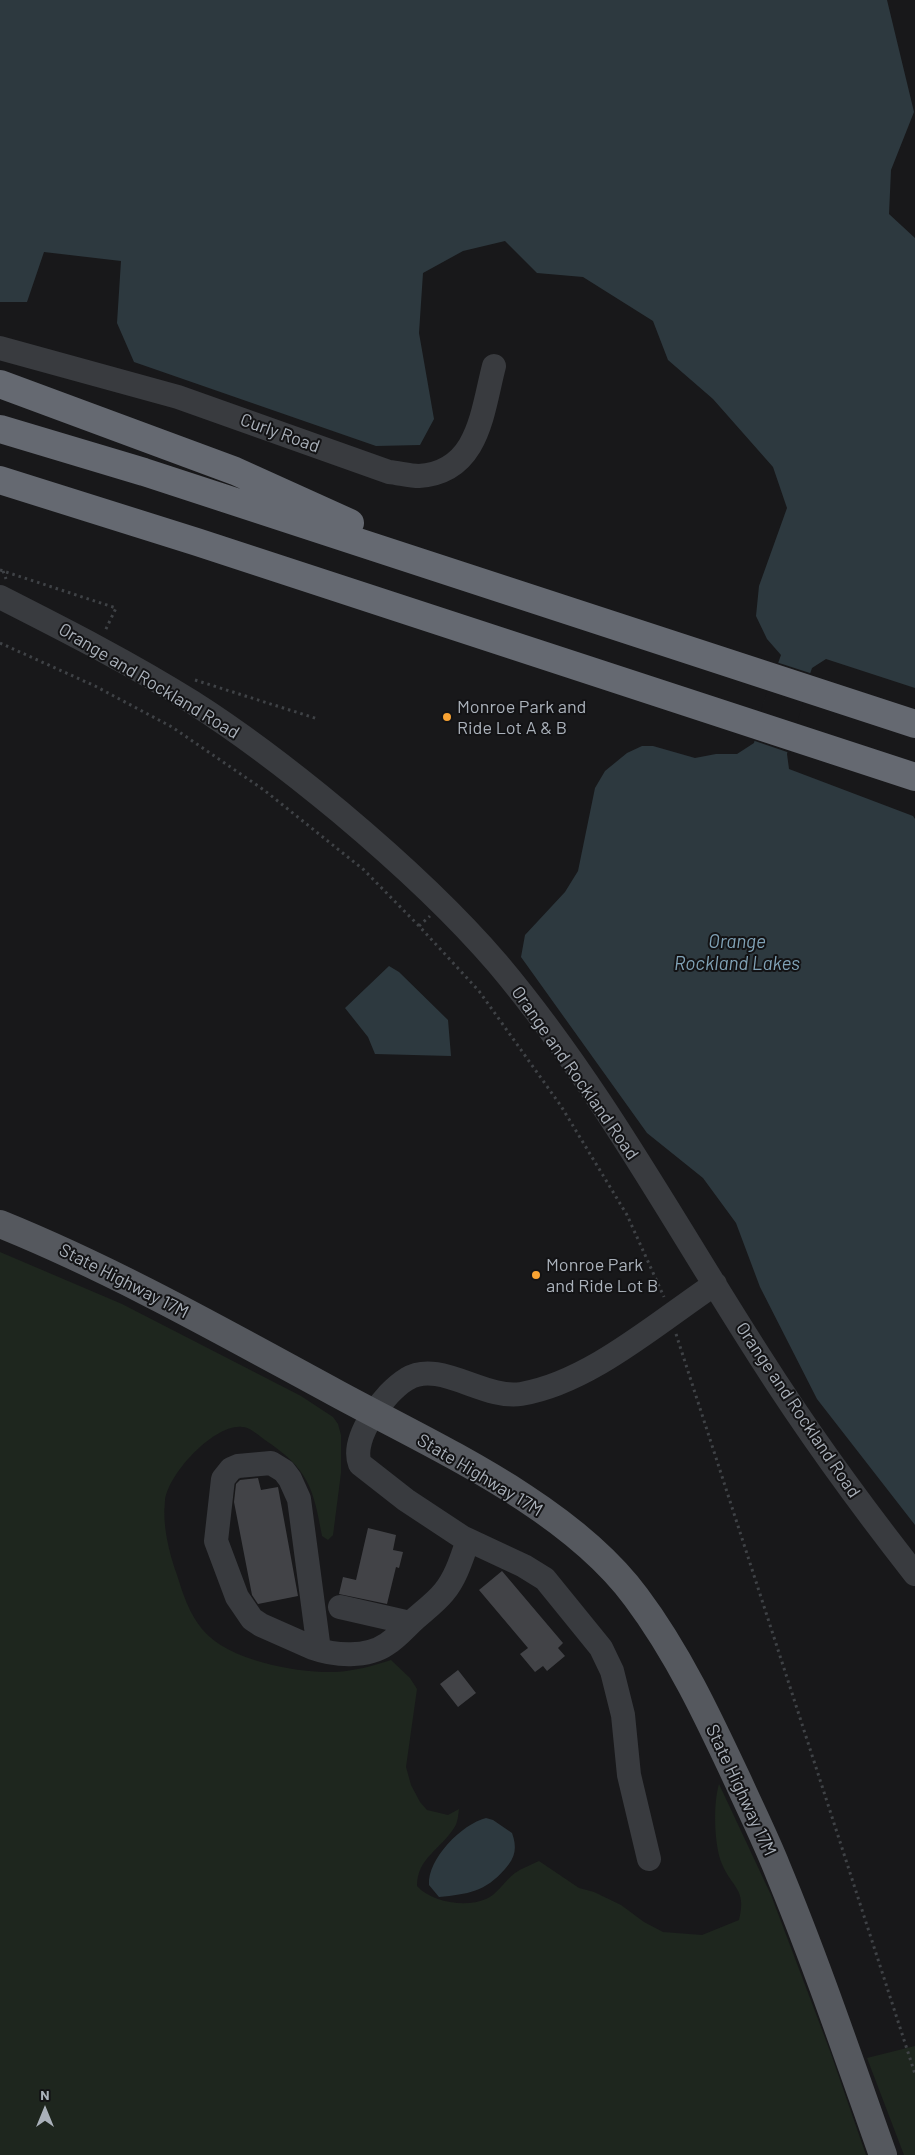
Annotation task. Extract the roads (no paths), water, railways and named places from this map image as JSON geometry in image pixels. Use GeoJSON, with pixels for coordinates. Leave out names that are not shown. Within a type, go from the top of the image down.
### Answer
{"type":"FeatureCollection","features":[{"type":"Feature","properties":{"kind":"highway"},"geometry":{"type":"LineString","coordinates":[[0,384],[235,471],[358,526],[416,547],[500,588]]}},
{"type":"Feature","properties":{"kind":"highway"},"geometry":{"type":"LineString","coordinates":[[0,429],[90,455],[915,724]]}},
{"type":"Feature","properties":{"kind":"highway"},"geometry":{"type":"LineString","coordinates":[[0,480],[197,542],[915,777]]}},
{"type":"Feature","properties":{"kind":"highway"},"geometry":{"type":"LineString","coordinates":[[0,495],[82,519],[197,542]]}},
{"type":"Feature","properties":{"kind":"main road","name":"State Highway 17M"},"geometry":{"type":"LineString","coordinates":[[0,1224],[55,1247],[180,1308],[374,1413],[524,1496],[593,1550],[634,1595],[676,1655],[714,1728],[773,1859],[835,2019],[883,2155]]}},
{"type":"Feature","properties":{"kind":"street","name":"Curly Road"},"geometry":{"type":"LineString","coordinates":[[0,348],[178,397],[389,472],[418,476],[443,472],[460,461],[474,442],[494,366]]}},
{"type":"Feature","properties":{"kind":"street","name":"Orange and Rockland Road"},"geometry":{"type":"LineString","coordinates":[[0,597],[121,660],[226,724],[286,768],[376,842],[443,904],[500,966],[560,1045],[794,1407],[881,1531],[915,1574]]}},
{"type":"Feature","properties":{"kind":"street"},"geometry":{"type":"LineString","coordinates":[[649,1859],[630,1775],[623,1715],[608,1661],[601,1648],[545,1579],[524,1566],[468,1540],[406,1500],[360,1464],[358,1443],[374,1413],[407,1379],[422,1373],[438,1374],[486,1391],[504,1394],[520,1394],[557,1383],[581,1373],[610,1357],[715,1284]]}},
{"type":"Feature","properties":{"kind":"street"},"geometry":{"type":"LineString","coordinates":[[319,1650],[299,1498],[290,1479],[284,1471],[271,1463],[238,1466],[231,1469],[223,1479],[216,1541],[237,1597],[252,1619],[261,1625],[319,1650],[342,1654],[374,1650],[387,1644],[444,1592],[456,1571],[468,1540]]}},
{"type":"Feature","properties":{"kind":"street"},"geometry":{"type":"LineString","coordinates":[[340,1606],[410,1623]]}},
{"type":"Feature","properties":{"kind":"water","name":"Orange Rockland Lakes"},"geometry":{"type":"Polygon","coordinates":[[[0,0],[887,0],[914,112],[891,170],[889,214],[915,238],[915,688],[826,659],[812,668],[797,712],[787,754],[789,769],[913,816],[915,819],[915,1525],[817,1399],[760,1287],[736,1223],[703,1178],[647,1133],[521,957],[525,935],[565,892],[578,871],[595,788],[605,771],[627,753],[642,746],[653,746],[695,758],[716,754],[737,754],[754,743],[764,702],[781,655],[767,639],[756,616],[759,586],[787,508],[773,467],[713,399],[668,360],[653,321],[583,277],[537,273],[505,241],[463,251],[423,273],[419,333],[434,419],[420,445],[376,446],[134,362],[117,323],[121,261],[44,252],[27,302],[0,302],[0,0]]]}},
{"type":"Feature","properties":{"kind":"water"},"geometry":{"type":"Polygon","coordinates":[[[389,966],[399,972],[448,1020],[451,1056],[375,1054],[368,1037],[345,1008],[389,966]]]}},
{"type":"Feature","properties":{"kind":"water"},"geometry":{"type":"Polygon","coordinates":[[[486,1818],[493,1820],[512,1833],[515,1847],[511,1860],[498,1877],[483,1887],[459,1895],[439,1897],[429,1885],[434,1864],[440,1854],[457,1835],[467,1827],[486,1818]]]}},
{"type":"Feature","properties":{"kind":"place","name":"Monroe Park and Ride Lot A & B"},"geometry":{"type":"Point","coordinates":[447,717]}},
{"type":"Feature","properties":{"kind":"place","name":"Monroe Park and Ride Lot B"},"geometry":{"type":"Point","coordinates":[536,1275]}}]}
